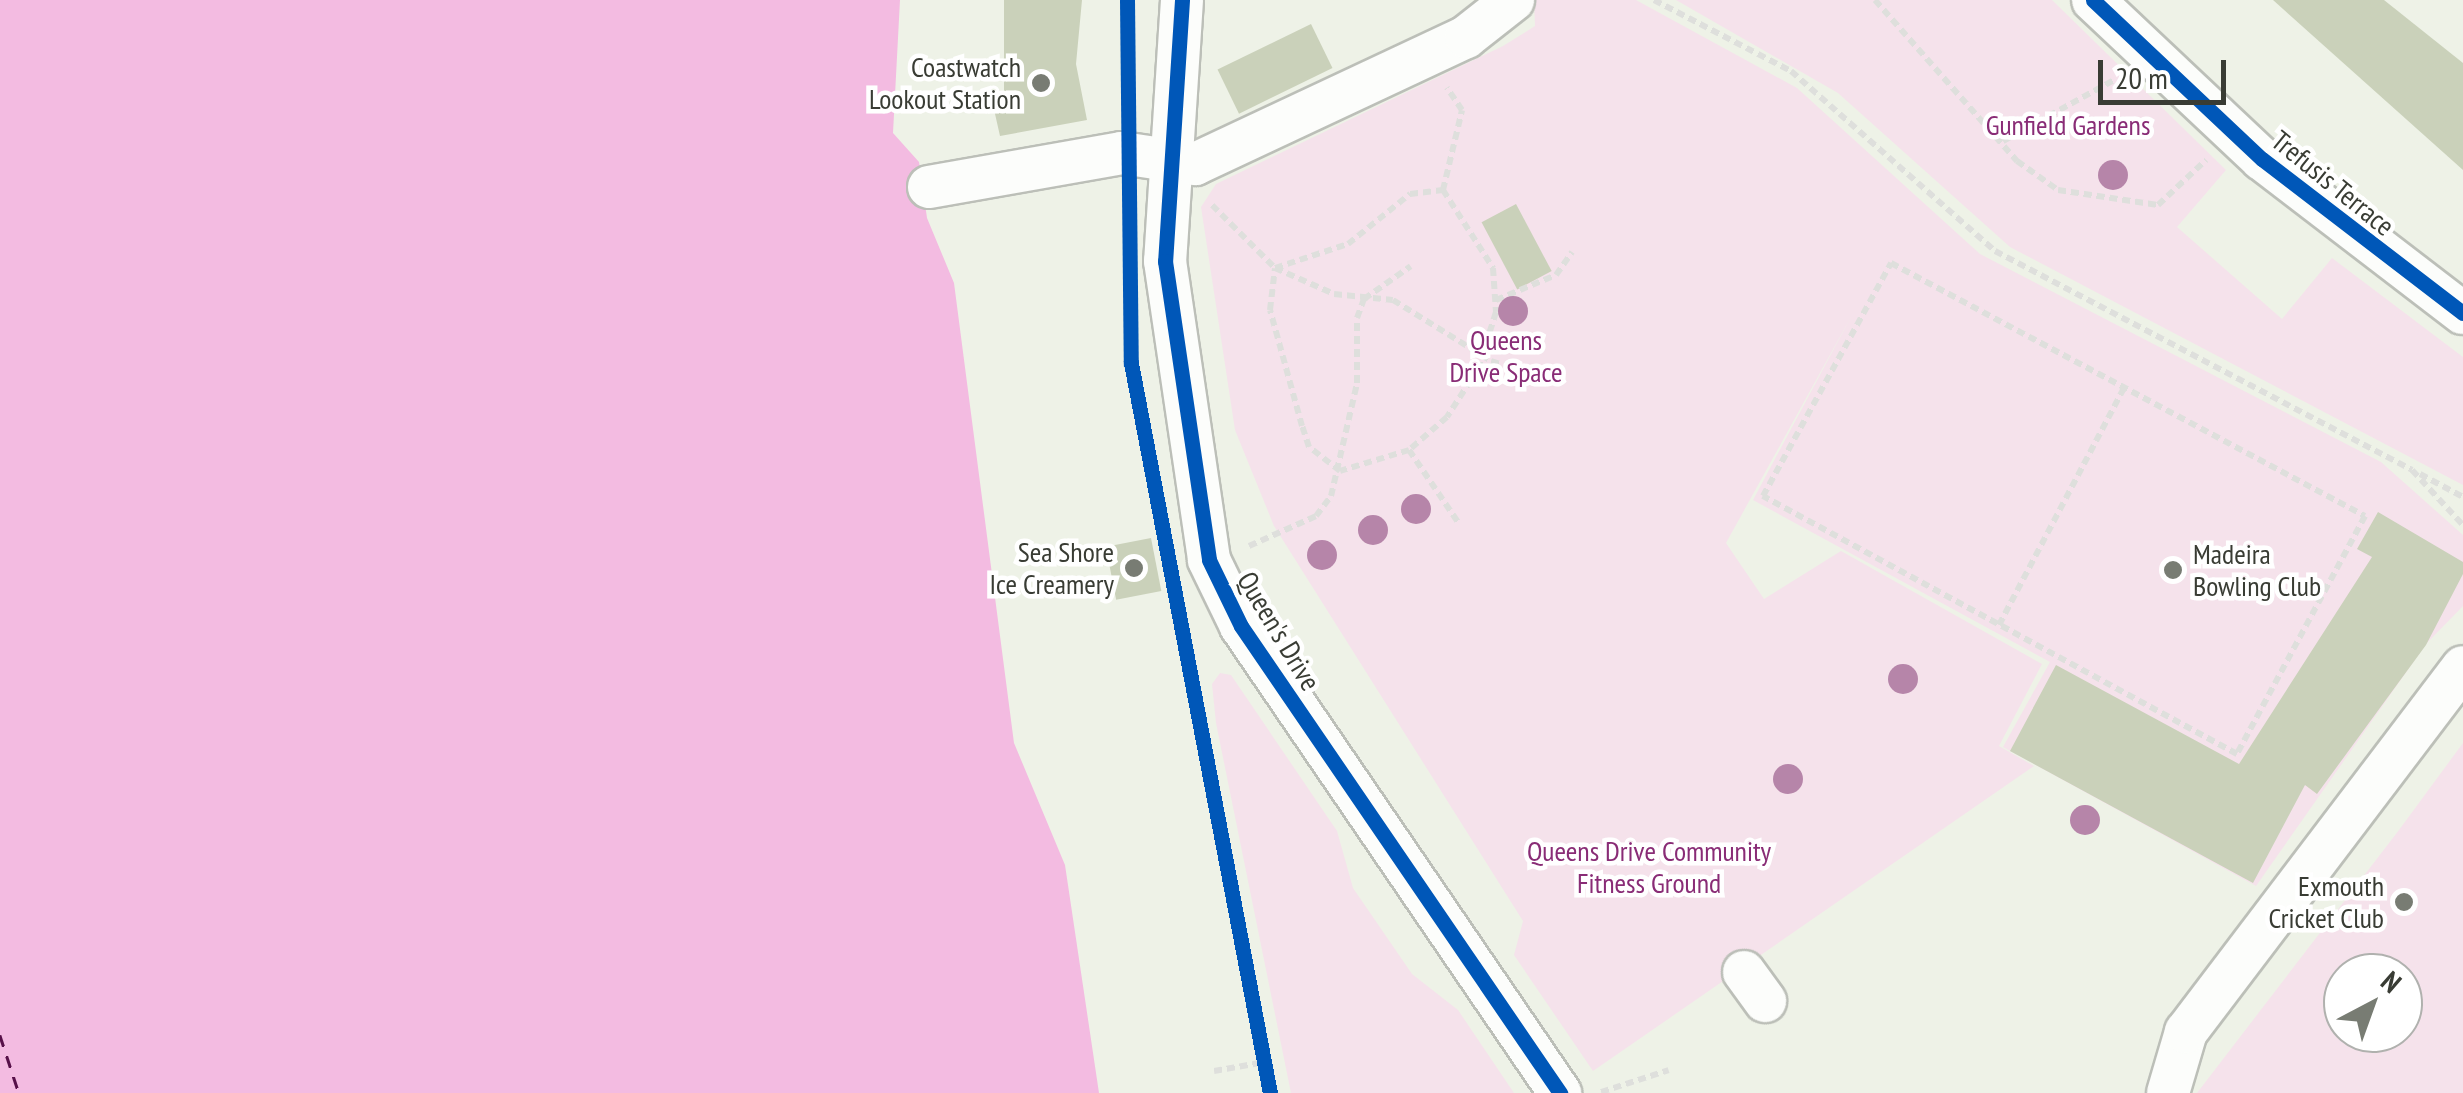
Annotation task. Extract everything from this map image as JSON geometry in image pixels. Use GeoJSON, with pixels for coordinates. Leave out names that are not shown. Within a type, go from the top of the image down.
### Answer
{"type":"FeatureCollection","features":[{"type":"Feature","properties":{"kind":"street","name":"Queen's Drive"},"geometry":{"type":"LineString","coordinates":[[1182,0],[1165,163],[1165,261],[1210,560],[1251,641],[1560,1093]]}},
{"type":"Feature","properties":{"kind":"street"},"geometry":{"type":"LineString","coordinates":[[930,187],[1122,152],[1165,163],[1194,164],[1427,57],[1513,0]]}},
{"type":"Feature","properties":{"kind":"street","name":"Trefusis Terrace"},"geometry":{"type":"LineString","coordinates":[[2093,0],[2232,130],[2463,313]]}},
{"type":"Feature","properties":{"kind":"street"},"geometry":{"type":"LineString","coordinates":[[2168,1093],[2186,1032],[2463,668]]}},
{"type":"Feature","properties":{"kind":"path"},"geometry":{"type":"LineString","coordinates":[[1654,0],[1791,71],[1995,252],[2463,497]]}},
{"type":"Feature","properties":{"kind":"path"},"geometry":{"type":"LineString","coordinates":[[1875,0],[2003,141],[2058,190],[2158,206],[2232,130]]}},
{"type":"Feature","properties":{"kind":"path"},"geometry":{"type":"LineString","coordinates":[[2003,141],[2130,71],[2148,52]]}},
{"type":"Feature","properties":{"kind":"path"},"geometry":{"type":"LineString","coordinates":[[1340,471],[1409,450],[1462,400],[1483,354],[1496,300],[1481,241],[1444,190],[1462,110],[1427,57]]}},
{"type":"Feature","properties":{"kind":"path"},"geometry":{"type":"LineString","coordinates":[[1275,268],[1348,244],[1410,194],[1444,190]]}},
{"type":"Feature","properties":{"kind":"path"},"geometry":{"type":"LineString","coordinates":[[1199,192],[1275,268],[1364,299],[1392,300],[1483,354],[1557,382]]}},
{"type":"Feature","properties":{"kind":"path"},"geometry":{"type":"LineString","coordinates":[[1496,300],[1556,275],[1572,252]]}},
{"type":"Feature","properties":{"kind":"path"},"geometry":{"type":"LineString","coordinates":[[1891,263],[2365,516],[2238,754],[1999,624],[1763,496],[1891,263]]}},
{"type":"Feature","properties":{"kind":"path"},"geometry":{"type":"LineString","coordinates":[[1246,548],[1316,516],[1340,471],[1364,299],[1411,266]]}},
{"type":"Feature","properties":{"kind":"path"},"geometry":{"type":"LineString","coordinates":[[1275,268],[1270,310],[1306,436],[1340,471]]}},
{"type":"Feature","properties":{"kind":"path"},"geometry":{"type":"LineString","coordinates":[[1999,624],[2124,388]]}},
{"type":"Feature","properties":{"kind":"path"},"geometry":{"type":"LineString","coordinates":[[1409,450],[1458,522]]}},
{"type":"Feature","properties":{"kind":"path"},"geometry":{"type":"LineString","coordinates":[[2412,470],[2463,525]]}},
{"type":"Feature","properties":{"kind":"path"},"geometry":{"type":"LineString","coordinates":[[1214,1071],[1266,1069],[1262,1044]]}},
{"type":"Feature","properties":{"kind":"path"},"geometry":{"type":"LineString","coordinates":[[1600,1093],[1668,1070]]}},
{"type":"Feature","properties":{"kind":"green space"},"geometry":{"type":"Polygon","coordinates":[[[1534,0],[1636,0],[1797,88],[1980,254],[2381,462],[2463,535],[2463,606],[2426,644],[2256,886],[2003,747],[2050,662],[1753,500],[1852,315],[1726,543],[1764,599],[1841,551],[2042,664],[1999,746],[2034,766],[1593,1071],[1514,955],[1523,921],[1274,526],[1235,430],[1201,207],[1216,184],[1503,46],[1535,26],[1534,0]]]}},
{"type":"Feature","properties":{"kind":"green space","name":"Gunfield Gardens"},"geometry":{"type":"Polygon","coordinates":[[[1676,0],[2052,0],[2226,170],[2177,227],[2282,319],[2332,258],[2463,357],[2463,485],[2010,247],[1838,93],[1676,0]]]}},
{"type":"Feature","properties":{"kind":"green space"},"geometry":{"type":"Polygon","coordinates":[[[1220,673],[1231,675],[1337,831],[1353,888],[1412,974],[1458,1010],[1514,1093],[1291,1093],[1216,723],[1212,684],[1220,673]]]}},
{"type":"Feature","properties":{"kind":"green space","name":"Exmouth Cricket Club"},"geometry":{"type":"Polygon","coordinates":[[[2463,743],[2463,1093],[2197,1093],[2399,830],[2463,743]]]}},
{"type":"Feature","properties":{"kind":"shaded area"},"geometry":{"type":"Polygon","coordinates":[[[0,0],[900,0],[893,133],[919,162],[927,218],[954,283],[1014,743],[1065,865],[1099,1093],[0,1093],[0,0]]]}},
{"type":"Feature","properties":{"kind":"building","name":"Coastwatch Lookout Station"},"geometry":{"type":"Polygon","coordinates":[[[1004,0],[1082,0],[1076,64],[1087,120],[1000,136],[993,105],[1004,102],[1004,0]]]}},
{"type":"Feature","properties":{"kind":"building"},"geometry":{"type":"Polygon","coordinates":[[[2273,0],[2384,0],[2463,63],[2463,170],[2273,0]]]}},
{"type":"Feature","properties":{"kind":"building"},"geometry":{"type":"Polygon","coordinates":[[[1311,24],[1332,68],[1239,114],[1218,70],[1311,24]]]}},
{"type":"Feature","properties":{"kind":"building"},"geometry":{"type":"Polygon","coordinates":[[[1516,204],[1552,271],[1517,289],[1482,222],[1516,204]]]}},
{"type":"Feature","properties":{"kind":"building"},"geometry":{"type":"Polygon","coordinates":[[[2378,512],[2463,562],[2463,574],[2426,645],[2317,794],[2305,785],[2253,883],[2010,751],[2056,665],[2239,764],[2372,557],[2357,549],[2378,512]]]}},
{"type":"Feature","properties":{"kind":"building","name":"Sea Shore Ice Creamery"},"geometry":{"type":"Polygon","coordinates":[[[1151,538],[1161,591],[1116,600],[1106,547],[1151,538]]]}},
{"type":"Feature","properties":{"kind":"ferry route"},"geometry":{"type":"LineString","coordinates":[[0,1035],[19,1093]]}},
{"type":"Feature","properties":{"kind":"cycle path"},"geometry":{"type":"LineString","coordinates":[[1127,0],[1131,363],[1270,1093]]}},
{"type":"Feature","properties":{"kind":"cycle path"},"geometry":{"type":"LineString","coordinates":[[1182,0],[1165,261],[1209,560],[1241,626],[1560,1093]]}},
{"type":"Feature","properties":{"kind":"cycle path"},"geometry":{"type":"LineString","coordinates":[[2093,0],[2262,159],[2463,313]]}},
{"type":"Feature","properties":{"kind":"place","name":"Coastwatch Lookout Station"},"geometry":{"type":"Point","coordinates":[1041,83]}},
{"type":"Feature","properties":{"kind":"place","name":"Sea Shore Ice Creamery"},"geometry":{"type":"Point","coordinates":[1134,568]}},
{"type":"Feature","properties":{"kind":"place","name":"Madeira Bowling Club"},"geometry":{"type":"Point","coordinates":[2173,570]}},
{"type":"Feature","properties":{"kind":"place","name":"Exmouth Cricket Club"},"geometry":{"type":"Point","coordinates":[2404,902]}},
{"type":"Feature","properties":{"kind":"park label","name":"Queens Drive Space"},"geometry":{"type":"Point","coordinates":[1506,356]}},
{"type":"Feature","properties":{"kind":"park label","name":"Queens Drive Community Fitness Ground"},"geometry":{"type":"Point","coordinates":[1649,867]}}]}
